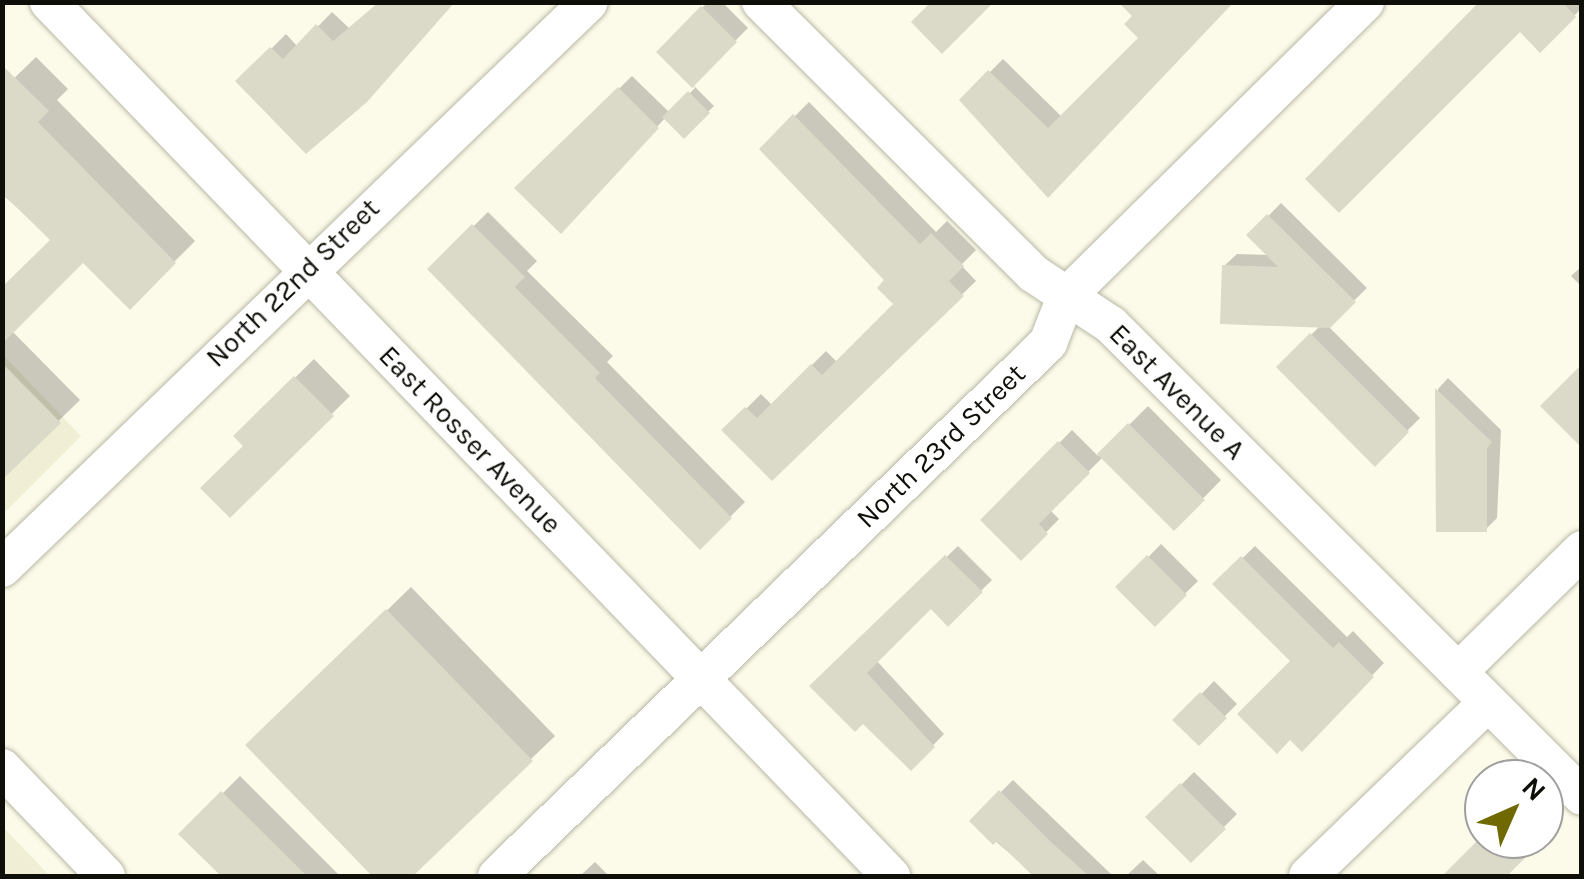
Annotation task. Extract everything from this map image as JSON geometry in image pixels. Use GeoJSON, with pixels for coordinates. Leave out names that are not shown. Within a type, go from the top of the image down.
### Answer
{"type":"FeatureCollection","features":[{"type":"Feature","properties":{"kind":"street","name":"East Rosser Avenue"},"geometry":{"type":"LineString","coordinates":[[49,2],[891,876]]}},
{"type":"Feature","properties":{"kind":"street","name":"North 22nd Street"},"geometry":{"type":"LineString","coordinates":[[2,568],[305,270],[588,2]]}},
{"type":"Feature","properties":{"kind":"street","name":"East Avenue A"},"geometry":{"type":"LineString","coordinates":[[761,2],[1034,274],[1111,326],[1582,796]]}},
{"type":"Feature","properties":{"kind":"street","name":"North 23rd Street"},"geometry":{"type":"LineString","coordinates":[[496,876],[1048,342],[1066,297],[1364,2]]}},
{"type":"Feature","properties":{"kind":"street"},"geometry":{"type":"LineString","coordinates":[[1458,672],[1582,550]]}},
{"type":"Feature","properties":{"kind":"street"},"geometry":{"type":"LineString","coordinates":[[1308,876],[1488,702]]}},
{"type":"Feature","properties":{"kind":"street"},"geometry":{"type":"LineString","coordinates":[[2,768],[106,876]]}},
{"type":"Feature","properties":{"kind":"shaded area"},"geometry":{"type":"Polygon","coordinates":[[[3,355],[81,436],[3,514],[3,355]]]}},
{"type":"Feature","properties":{"kind":"shaded area"},"geometry":{"type":"Polygon","coordinates":[[[3,827],[50,876],[3,876],[3,827]]]}},
{"type":"Feature","properties":{"kind":"building"},"geometry":{"type":"Polygon","coordinates":[[[379,2],[455,2],[367,102],[306,154],[235,81],[270,47],[283,59],[316,24],[333,41],[379,2]]]}},
{"type":"Feature","properties":{"kind":"building"},"geometry":{"type":"Polygon","coordinates":[[[931,2],[994,2],[942,54],[911,22],[931,2]]]}},
{"type":"Feature","properties":{"kind":"building"},"geometry":{"type":"Polygon","coordinates":[[[1118,2],[1234,2],[1048,198],[959,100],[988,70],[1048,128],[1138,38],[1124,24],[1132,16],[1118,2]]]}},
{"type":"Feature","properties":{"kind":"building"},"geometry":{"type":"Polygon","coordinates":[[[1479,2],[1562,2],[1576,17],[1540,53],[1520,32],[1339,213],[1305,179],[1479,2]]]}},
{"type":"Feature","properties":{"kind":"building"},"geometry":{"type":"Polygon","coordinates":[[[701,6],[737,42],[692,88],[656,52],[701,6]]]}},
{"type":"Feature","properties":{"kind":"building"},"geometry":{"type":"Polygon","coordinates":[[[2,65],[49,111],[38,122],[176,263],[130,310],[83,263],[2,344],[2,287],[50,240],[2,193],[2,65]]]}},
{"type":"Feature","properties":{"kind":"building"},"geometry":{"type":"Polygon","coordinates":[[[618,87],[659,128],[561,234],[514,188],[618,87]]]}},
{"type":"Feature","properties":{"kind":"building"},"geometry":{"type":"Polygon","coordinates":[[[688,91],[710,113],[684,139],[662,117],[688,91]]]}},
{"type":"Feature","properties":{"kind":"building"},"geometry":{"type":"Polygon","coordinates":[[[793,114],[920,244],[931,233],[964,266],[949,281],[964,296],[772,481],[721,430],[745,407],[757,418],[811,364],[822,375],[893,304],[877,288],[884,280],[759,149],[793,114]]]}},
{"type":"Feature","properties":{"kind":"building"},"geometry":{"type":"Polygon","coordinates":[[[1267,214],[1356,302],[1330,328],[1220,324],[1222,265],[1278,267],[1246,235],[1267,214]]]}},
{"type":"Feature","properties":{"kind":"building"},"geometry":{"type":"Polygon","coordinates":[[[472,224],[525,277],[515,287],[600,373],[595,378],[732,518],[700,550],[427,269],[472,224]]]}},
{"type":"Feature","properties":{"kind":"building"},"geometry":{"type":"Polygon","coordinates":[[[1310,333],[1409,432],[1375,467],[1276,367],[1310,333]]]}},
{"type":"Feature","properties":{"kind":"building"},"geometry":{"type":"Polygon","coordinates":[[[2,363],[61,423],[2,480],[2,363]]]}},
{"type":"Feature","properties":{"kind":"building"},"geometry":{"type":"Polygon","coordinates":[[[1582,364],[1582,448],[1540,406],[1582,364]]]}},
{"type":"Feature","properties":{"kind":"building"},"geometry":{"type":"Polygon","coordinates":[[[294,376],[334,416],[230,518],[200,488],[243,446],[233,436],[294,376]]]}},
{"type":"Feature","properties":{"kind":"building"},"geometry":{"type":"Polygon","coordinates":[[[1435,388],[1492,442],[1487,448],[1487,532],[1436,532],[1435,388]]]}},
{"type":"Feature","properties":{"kind":"building"},"geometry":{"type":"Polygon","coordinates":[[[1128,423],[1205,500],[1174,531],[1097,454],[1128,423]]]}},
{"type":"Feature","properties":{"kind":"building"},"geometry":{"type":"Polygon","coordinates":[[[1058,441],[1090,473],[1039,524],[1048,534],[1021,561],[980,520],[1058,441]]]}},
{"type":"Feature","properties":{"kind":"building"},"geometry":{"type":"Polygon","coordinates":[[[945,555],[983,592],[948,627],[931,609],[867,673],[935,747],[911,771],[863,724],[855,732],[809,686],[945,555]]]}},
{"type":"Feature","properties":{"kind":"building"},"geometry":{"type":"Polygon","coordinates":[[[1147,555],[1187,595],[1155,627],[1115,587],[1147,555]]]}},
{"type":"Feature","properties":{"kind":"building"},"geometry":{"type":"Polygon","coordinates":[[[1241,556],[1333,648],[1339,642],[1374,677],[1302,752],[1290,740],[1277,754],[1237,714],[1290,661],[1212,584],[1241,556]]]}},
{"type":"Feature","properties":{"kind":"building"},"geometry":{"type":"Polygon","coordinates":[[[386,609],[533,761],[413,876],[372,876],[245,745],[386,609]]]}},
{"type":"Feature","properties":{"kind":"building"},"geometry":{"type":"Polygon","coordinates":[[[1200,692],[1227,718],[1199,746],[1172,720],[1200,692]]]}},
{"type":"Feature","properties":{"kind":"building"},"geometry":{"type":"Polygon","coordinates":[[[1180,783],[1226,829],[1191,863],[1145,817],[1180,783]]]}},
{"type":"Feature","properties":{"kind":"building"},"geometry":{"type":"Polygon","coordinates":[[[999,790],[1089,876],[1033,876],[997,841],[993,845],[969,821],[999,790]]]}},
{"type":"Feature","properties":{"kind":"building"},"geometry":{"type":"Polygon","coordinates":[[[221,791],[307,876],[221,876],[178,834],[221,791]]]}},
{"type":"Feature","properties":{"kind":"building"},"geometry":{"type":"Polygon","coordinates":[[[1464,854],[1464,859],[1524,859],[1507,876],[1442,876],[1464,854]]]}}]}
